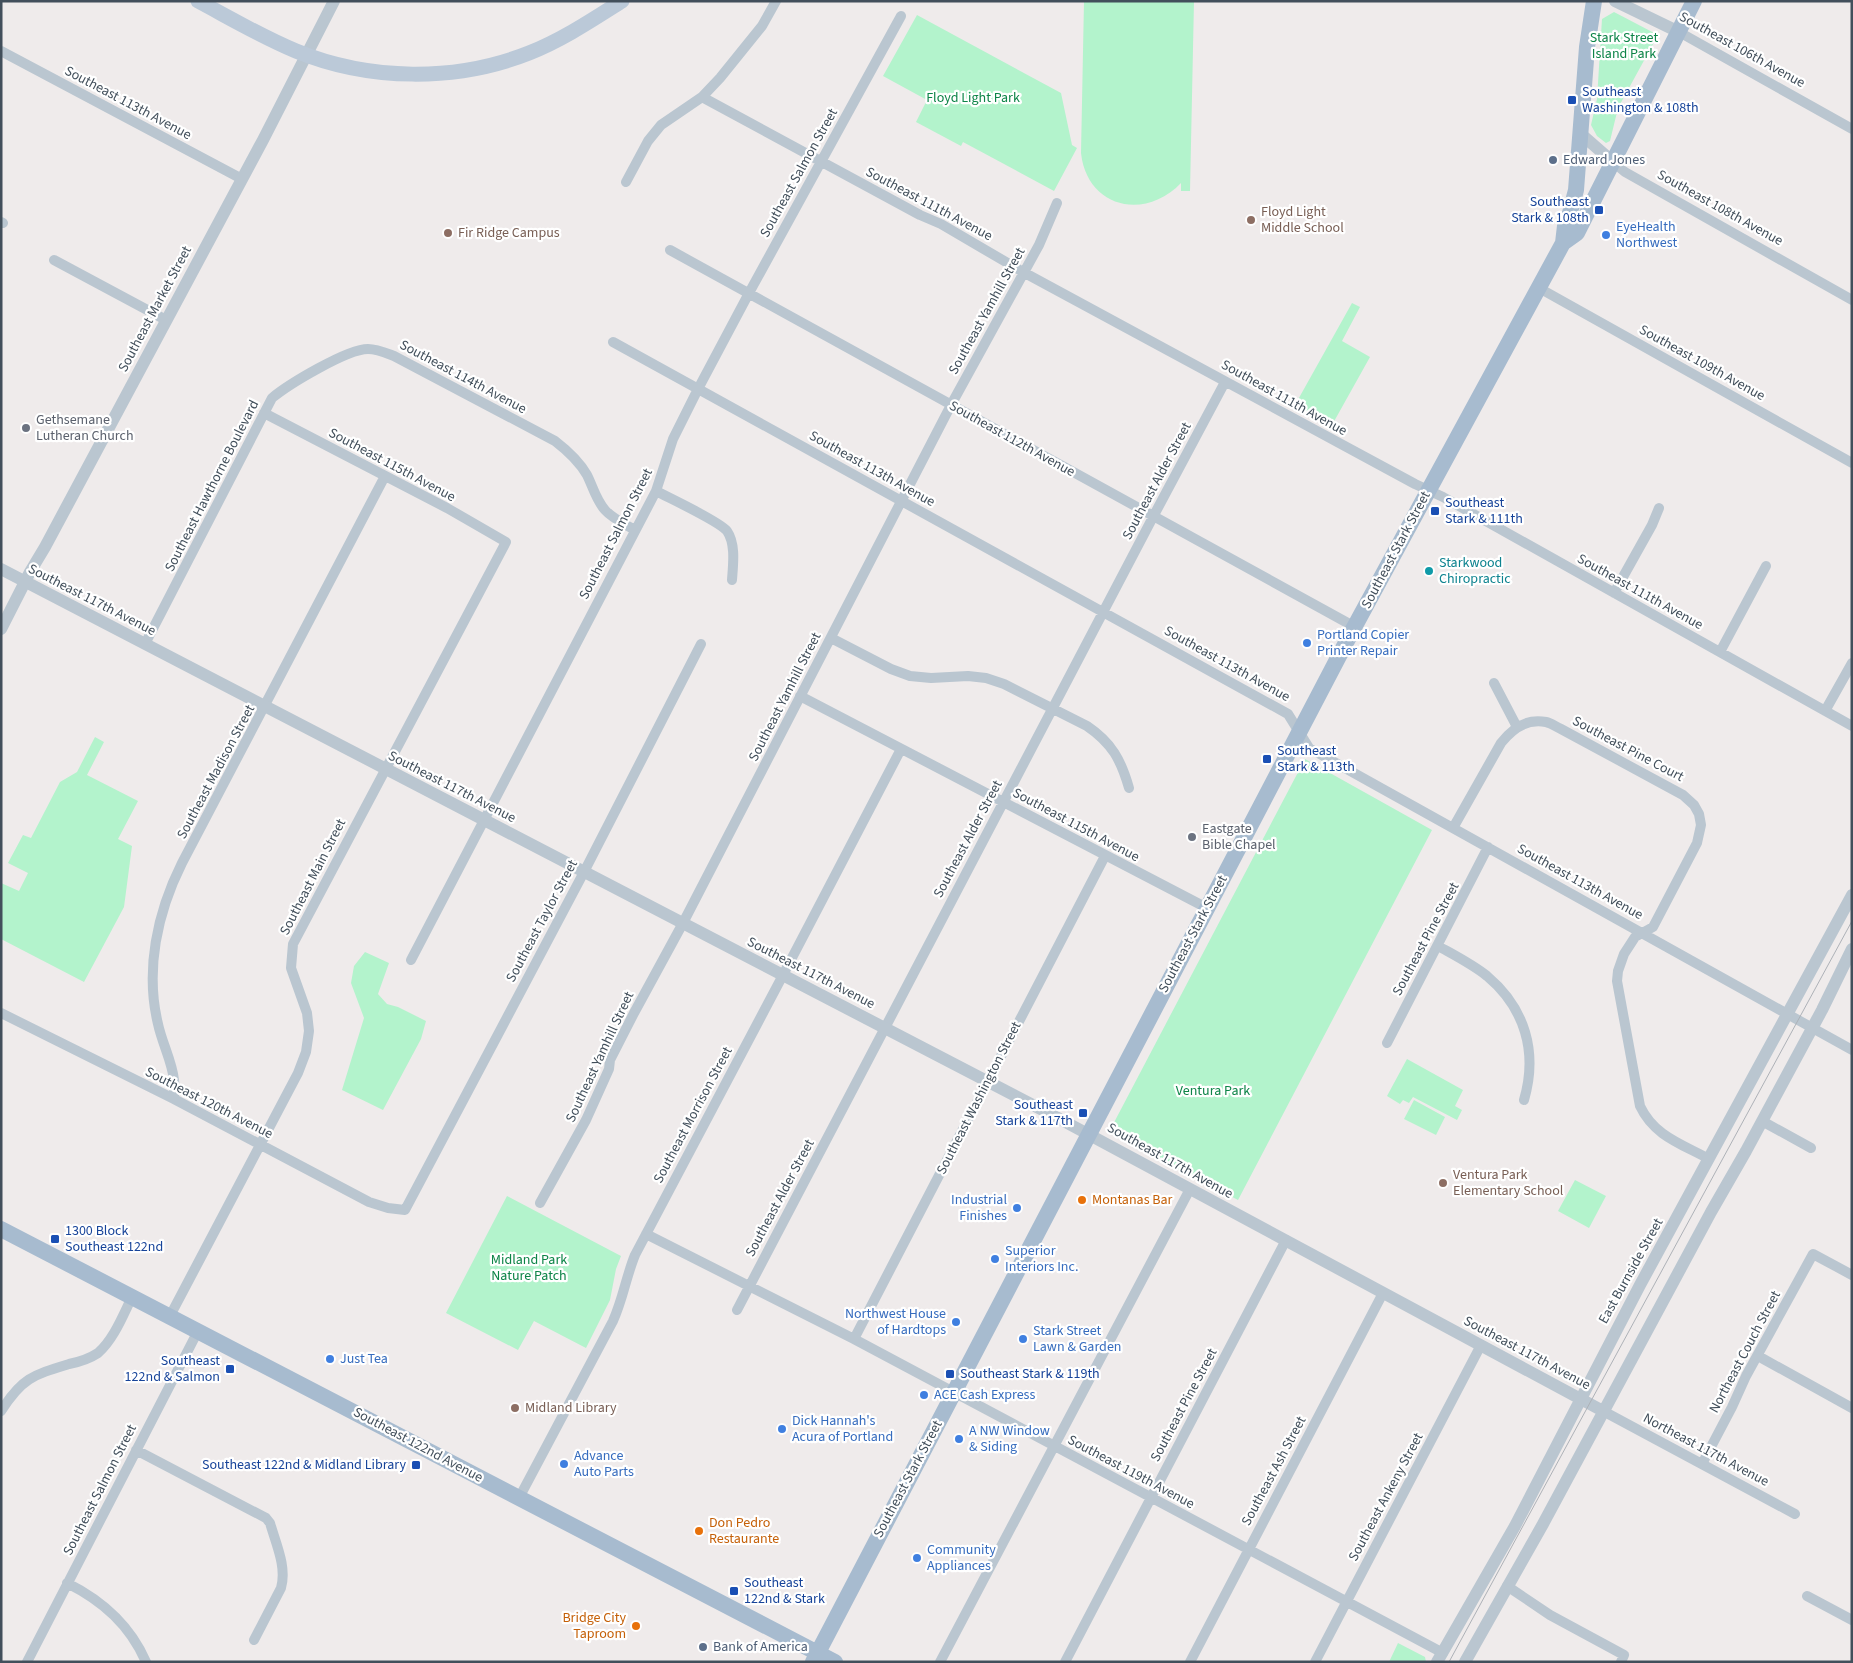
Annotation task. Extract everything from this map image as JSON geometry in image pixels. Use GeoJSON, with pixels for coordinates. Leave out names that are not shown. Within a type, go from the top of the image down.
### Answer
{"type":"FeatureCollection","features":[{"type":"Feature","properties":{"kind":"main road"},"geometry":{"type":"LineString","coordinates":[[198,1],[249,29],[306,55],[340,65],[377,71],[436,74],[468,70],[508,60],[540,48],[565,36],[622,1]]}},
{"type":"Feature","properties":{"kind":"main road"},"geometry":{"type":"LineString","coordinates":[[1563,243],[1564,226],[1570,213],[1576,190],[1587,46],[1594,1]]}},
{"type":"Feature","properties":{"kind":"main road","name":"Southeast Stark Street"},"geometry":{"type":"LineString","coordinates":[[815,1657],[1354,627],[1563,243],[1577,233],[1694,1]]}},
{"type":"Feature","properties":{"kind":"main road","name":"Southeast 122nd Avenue"},"geometry":{"type":"LineString","coordinates":[[1,1229],[519,1498],[815,1657],[835,1662]]}},
{"type":"Feature","properties":{"kind":"street","name":"Southeast Market Street"},"geometry":{"type":"LineString","coordinates":[[1,629],[24,582],[45,547],[242,179],[334,1]]}},
{"type":"Feature","properties":{"kind":"street"},"geometry":{"type":"LineString","coordinates":[[626,182],[648,141],[661,125],[702,97],[720,78],[762,26],[776,1]]}},
{"type":"Feature","properties":{"kind":"street","name":"Southeast 106th Avenue"},"geometry":{"type":"LineString","coordinates":[[1615,1],[1678,32],[1852,129]]}},
{"type":"Feature","properties":{"kind":"street","name":"Southeast Salmon Street"},"geometry":{"type":"LineString","coordinates":[[411,960],[656,491],[673,439],[698,389],[901,16]]}},
{"type":"Feature","properties":{"kind":"street","name":"Southeast 113th Avenue"},"geometry":{"type":"LineString","coordinates":[[1,51],[242,179]]}},
{"type":"Feature","properties":{"kind":"street","name":"Southeast 111th Avenue"},"geometry":{"type":"LineString","coordinates":[[702,97],[920,215],[941,224],[1023,272],[1225,382],[1444,498],[1852,726]]}},
{"type":"Feature","properties":{"kind":"street","name":"Southeast 108th Avenue"},"geometry":{"type":"LineString","coordinates":[[1581,134],[1626,172],[1852,300]]}},
{"type":"Feature","properties":{"kind":"street","name":"Southeast Yamhill Street"},"geometry":{"type":"LineString","coordinates":[[540,1203],[586,1120],[609,1069],[610,1060],[683,923],[901,500],[1039,244],[1057,204]]}},
{"type":"Feature","properties":{"kind":"street","name":"Southeast 112th Avenue"},"geometry":{"type":"LineString","coordinates":[[670,250],[1354,627]]}},
{"type":"Feature","properties":{"kind":"street"},"geometry":{"type":"LineString","coordinates":[[54,260],[166,320]]}},
{"type":"Feature","properties":{"kind":"street","name":"Southeast 109th Avenue"},"geometry":{"type":"LineString","coordinates":[[1539,288],[1852,462]]}},
{"type":"Feature","properties":{"kind":"street","name":"Southeast 113th Avenue"},"geometry":{"type":"LineString","coordinates":[[613,342],[1288,714],[1308,748],[1852,1050]]}},
{"type":"Feature","properties":{"kind":"street","name":"Southeast 114th Avenue"},"geometry":{"type":"LineString","coordinates":[[356,351],[367,349],[381,351],[394,356],[555,441],[569,451],[579,462],[599,502],[606,510],[635,530]]}},
{"type":"Feature","properties":{"kind":"street","name":"Southeast Hawthorne Boulevard"},"geometry":{"type":"LineString","coordinates":[[145,644],[272,398],[283,389],[316,370],[356,351]]}},
{"type":"Feature","properties":{"kind":"street","name":"Southeast Alder Street"},"geometry":{"type":"LineString","coordinates":[[737,1310],[1225,382]]}},
{"type":"Feature","properties":{"kind":"street","name":"Southeast 115th Avenue"},"geometry":{"type":"LineString","coordinates":[[264,413],[506,542]]}},
{"type":"Feature","properties":{"kind":"street","name":"Southeast Madison Street"},"geometry":{"type":"LineString","coordinates":[[174,1099],[174,1079],[162,1040],[154,1002],[154,952],[170,889],[385,476]]}},
{"type":"Feature","properties":{"kind":"street"},"geometry":{"type":"LineString","coordinates":[[656,491],[716,522],[727,530],[732,544],[732,580]]}},
{"type":"Feature","properties":{"kind":"street"},"geometry":{"type":"LineString","coordinates":[[1614,593],[1659,508]]}},
{"type":"Feature","properties":{"kind":"street","name":"Southeast Main Street"},"geometry":{"type":"LineString","coordinates":[[170,1316],[298,1073],[306,1052],[309,1030],[307,1014],[291,968],[293,944],[506,542]]}},
{"type":"Feature","properties":{"kind":"street"},"geometry":{"type":"LineString","coordinates":[[1720,652],[1766,566]]}},
{"type":"Feature","properties":{"kind":"street","name":"Southeast 117th Avenue"},"geometry":{"type":"LineString","coordinates":[[1,570],[1089,1134],[1603,1411]]}},
{"type":"Feature","properties":{"kind":"street"},"geometry":{"type":"LineString","coordinates":[[830,638],[891,669],[910,676],[930,678],[968,676],[986,678],[1004,684],[1053,708],[1087,726],[1099,734],[1111,746],[1124,769],[1129,788]]}},
{"type":"Feature","properties":{"kind":"street","name":"Southeast Taylor Street"},"geometry":{"type":"LineString","coordinates":[[405,1210],[584,872],[701,644]]}},
{"type":"Feature","properties":{"kind":"street"},"geometry":{"type":"LineString","coordinates":[[1825,711],[1852,663]]}},
{"type":"Feature","properties":{"kind":"street"},"geometry":{"type":"LineString","coordinates":[[1452,828],[1501,743],[1517,727],[1494,682]]}},
{"type":"Feature","properties":{"kind":"street","name":"Southeast 115th Avenue"},"geometry":{"type":"LineString","coordinates":[[800,696],[1207,908]]}},
{"type":"Feature","properties":{"kind":"street","name":"Southeast Pine Court"},"geometry":{"type":"LineString","coordinates":[[1517,727],[1527,723],[1546,722],[1561,729],[1683,795],[1694,805],[1699,814],[1701,825],[1697,843],[1652,927],[1635,937],[1624,954],[1618,971],[1618,981],[1640,1106],[1651,1125],[1661,1133],[1709,1159]]}},
{"type":"Feature","properties":{"kind":"street","name":"Southeast Morrison Street"},"geometry":{"type":"LineString","coordinates":[[519,1498],[622,1303],[631,1265],[646,1234],[901,749]]}},
{"type":"Feature","properties":{"kind":"street","name":"Southeast Pine Street"},"geometry":{"type":"LineString","coordinates":[[1387,1043],[1488,848]]}},
{"type":"Feature","properties":{"kind":"street","name":"Southeast Washington Street"},"geometry":{"type":"LineString","coordinates":[[854,1340],[1105,856]]}},
{"type":"Feature","properties":{"kind":"street","name":"East Burnside Street"},"geometry":{"type":"LineString","coordinates":[[1440,1657],[1515,1526],[1580,1398],[1852,895]]}},
{"type":"Feature","properties":{"kind":"street"},"geometry":{"type":"LineString","coordinates":[[1438,946],[1486,976],[1512,1002],[1524,1030],[1529,1049],[1530,1074],[1524,1100]]}},
{"type":"Feature","properties":{"kind":"street"},"geometry":{"type":"LineString","coordinates":[[1465,1662],[1543,1524],[1762,1121],[1852,949]]}},
{"type":"Feature","properties":{"kind":"street","name":"Southeast 120th Avenue"},"geometry":{"type":"LineString","coordinates":[[1,1013],[174,1099],[369,1202],[388,1208],[405,1210]]}},
{"type":"Feature","properties":{"kind":"street"},"geometry":{"type":"LineString","coordinates":[[1762,1121],[1811,1148]]}},
{"type":"Feature","properties":{"kind":"street"},"geometry":{"type":"LineString","coordinates":[[940,1662],[1190,1189]]}},
{"type":"Feature","properties":{"kind":"street","name":"Southeast 119th Avenue"},"geometry":{"type":"LineString","coordinates":[[646,1234],[954,1392],[1346,1602],[1440,1657]]}},
{"type":"Feature","properties":{"kind":"street","name":"Southeast Pine Street"},"geometry":{"type":"LineString","coordinates":[[1065,1662],[1286,1240]]}},
{"type":"Feature","properties":{"kind":"street","name":"Northeast Couch Street"},"geometry":{"type":"LineString","coordinates":[[1702,1464],[1813,1254],[1852,1275]]}},
{"type":"Feature","properties":{"kind":"street","name":"Southeast Ash Street"},"geometry":{"type":"LineString","coordinates":[[1190,1662],[1383,1293]]}},
{"type":"Feature","properties":{"kind":"street"},"geometry":{"type":"LineString","coordinates":[[1,1411],[16,1389],[32,1376],[85,1360],[96,1354],[112,1336],[132,1297]]}},
{"type":"Feature","properties":{"kind":"street","name":"Southeast Salmon Street"},"geometry":{"type":"LineString","coordinates":[[27,1662],[198,1331]]}},
{"type":"Feature","properties":{"kind":"street","name":"Southeast Ankeny Street"},"geometry":{"type":"LineString","coordinates":[[1315,1662],[1481,1345]]}},
{"type":"Feature","properties":{"kind":"street"},"geometry":{"type":"LineString","coordinates":[[1758,1356],[1852,1408]]}},
{"type":"Feature","properties":{"kind":"street","name":"Northeast 117th Avenue"},"geometry":{"type":"LineString","coordinates":[[1603,1411],[1795,1514]]}},
{"type":"Feature","properties":{"kind":"street"},"geometry":{"type":"LineString","coordinates":[[136,1450],[266,1518],[270,1523],[283,1568],[283,1581],[254,1640]]}},
{"type":"Feature","properties":{"kind":"street"},"geometry":{"type":"LineString","coordinates":[[67,1583],[99,1601],[115,1616],[133,1638],[146,1662]]}},
{"type":"Feature","properties":{"kind":"street"},"geometry":{"type":"LineString","coordinates":[[1507,1586],[1550,1615],[1623,1658]]}},
{"type":"Feature","properties":{"kind":"street"},"geometry":{"type":"LineString","coordinates":[[1807,1596],[1852,1620]]}},
{"type":"Feature","properties":{"kind":"green space"},"geometry":{"type":"Polygon","coordinates":[[[1084,1],[1194,1],[1190,191],[1181,191],[1181,183],[1167,195],[1151,202],[1135,205],[1120,203],[1106,197],[1094,186],[1086,172],[1081,153],[1084,1]]]}},
{"type":"Feature","properties":{"kind":"green space","name":"Stark Street Island Park"},"geometry":{"type":"Polygon","coordinates":[[[1614,12],[1658,35],[1618,108],[1610,141],[1606,143],[1597,136],[1591,125],[1597,99],[1602,19],[1614,12]]]}},
{"type":"Feature","properties":{"kind":"green space","name":"Floyd Light Park"},"geometry":{"type":"Polygon","coordinates":[[[917,15],[1061,93],[1072,145],[1077,148],[1054,191],[963,142],[961,146],[916,122],[927,100],[883,76],[917,15]]]}},
{"type":"Feature","properties":{"kind":"green space"},"geometry":{"type":"Polygon","coordinates":[[[1352,303],[1360,307],[1342,341],[1370,357],[1332,425],[1295,405],[1352,303]]]}},
{"type":"Feature","properties":{"kind":"green space"},"geometry":{"type":"Polygon","coordinates":[[[95,737],[104,742],[87,775],[138,801],[118,839],[132,846],[124,907],[84,982],[1,939],[1,883],[19,891],[28,873],[8,863],[23,835],[31,838],[60,782],[77,772],[95,737]]]}},
{"type":"Feature","properties":{"kind":"green space","name":"Ventura Park"},"geometry":{"type":"Polygon","coordinates":[[[1305,759],[1432,830],[1238,1200],[1109,1132],[1305,759]]]}},
{"type":"Feature","properties":{"kind":"green space"},"geometry":{"type":"Polygon","coordinates":[[[365,952],[389,963],[378,994],[387,1004],[398,1007],[426,1021],[421,1039],[383,1110],[342,1090],[364,1018],[351,983],[354,966],[365,952]]]}},
{"type":"Feature","properties":{"kind":"green space"},"geometry":{"type":"Polygon","coordinates":[[[1407,1059],[1463,1090],[1455,1106],[1462,1110],[1457,1120],[1413,1097],[1409,1103],[1403,1100],[1400,1104],[1387,1096],[1407,1059]]]}},
{"type":"Feature","properties":{"kind":"green space"},"geometry":{"type":"Polygon","coordinates":[[[1414,1100],[1445,1117],[1436,1135],[1404,1119],[1414,1100]]]}},
{"type":"Feature","properties":{"kind":"green space"},"geometry":{"type":"Polygon","coordinates":[[[1575,1180],[1606,1196],[1589,1228],[1558,1211],[1575,1180]]]}},
{"type":"Feature","properties":{"kind":"green space","name":"Midland Park Nature Patch"},"geometry":{"type":"Polygon","coordinates":[[[507,1196],[621,1256],[616,1269],[610,1300],[586,1348],[534,1321],[518,1350],[446,1313],[507,1196]]]}},
{"type":"Feature","properties":{"kind":"green space"},"geometry":{"type":"Polygon","coordinates":[[[1398,1643],[1425,1657],[1426,1662],[1389,1662],[1398,1643]]]}},
{"type":"Feature","properties":{"kind":"tram line"},"geometry":{"type":"LineString","coordinates":[[1449,1662],[1852,921]]}},
{"type":"Feature","properties":{"kind":"place","name":"Southeast Washington & 108th"},"geometry":{"type":"Point","coordinates":[1572,100]}},
{"type":"Feature","properties":{"kind":"place","name":"Edward Jones"},"geometry":{"type":"Point","coordinates":[1553,160]}},
{"type":"Feature","properties":{"kind":"place","name":"Southeast Stark & 108th"},"geometry":{"type":"Point","coordinates":[1599,210]}},
{"type":"Feature","properties":{"kind":"place","name":"Floyd Light Middle School"},"geometry":{"type":"Point","coordinates":[1251,220]}},
{"type":"Feature","properties":{"kind":"place","name":"Fir Ridge Campus"},"geometry":{"type":"Point","coordinates":[448,233]}},
{"type":"Feature","properties":{"kind":"place","name":"EyeHealth Northwest"},"geometry":{"type":"Point","coordinates":[1606,235]}},
{"type":"Feature","properties":{"kind":"place","name":"Gethsemane Lutheran Church"},"geometry":{"type":"Point","coordinates":[26,428]}},
{"type":"Feature","properties":{"kind":"place","name":"Southeast Stark & 111th"},"geometry":{"type":"Point","coordinates":[1435,511]}},
{"type":"Feature","properties":{"kind":"place","name":"Starkwood Chiropractic"},"geometry":{"type":"Point","coordinates":[1429,571]}},
{"type":"Feature","properties":{"kind":"place","name":"Portland Copier Printer Repair"},"geometry":{"type":"Point","coordinates":[1307,643]}},
{"type":"Feature","properties":{"kind":"place","name":"Southeast Stark & 113th"},"geometry":{"type":"Point","coordinates":[1267,759]}},
{"type":"Feature","properties":{"kind":"place","name":"Eastgate Bible Chapel"},"geometry":{"type":"Point","coordinates":[1192,837]}},
{"type":"Feature","properties":{"kind":"place","name":"Southeast Stark & 117th"},"geometry":{"type":"Point","coordinates":[1083,1113]}},
{"type":"Feature","properties":{"kind":"place","name":"Ventura Park Elementary School"},"geometry":{"type":"Point","coordinates":[1443,1183]}},
{"type":"Feature","properties":{"kind":"place","name":"Montanas Bar"},"geometry":{"type":"Point","coordinates":[1082,1200]}},
{"type":"Feature","properties":{"kind":"place","name":"Industrial Finishes"},"geometry":{"type":"Point","coordinates":[1017,1208]}},
{"type":"Feature","properties":{"kind":"place","name":"1300 Block Southeast 122nd"},"geometry":{"type":"Point","coordinates":[55,1239]}},
{"type":"Feature","properties":{"kind":"place","name":"Superior Interiors Inc."},"geometry":{"type":"Point","coordinates":[995,1259]}},
{"type":"Feature","properties":{"kind":"place","name":"Northwest House of Hardtops"},"geometry":{"type":"Point","coordinates":[956,1322]}},
{"type":"Feature","properties":{"kind":"place","name":"Stark Street Lawn & Garden"},"geometry":{"type":"Point","coordinates":[1023,1339]}},
{"type":"Feature","properties":{"kind":"place","name":"Just Tea"},"geometry":{"type":"Point","coordinates":[330,1359]}},
{"type":"Feature","properties":{"kind":"place","name":"Southeast 122nd & Salmon"},"geometry":{"type":"Point","coordinates":[230,1369]}},
{"type":"Feature","properties":{"kind":"place","name":"Southeast Stark & 119th"},"geometry":{"type":"Point","coordinates":[950,1374]}},
{"type":"Feature","properties":{"kind":"place","name":"ACE Cash Express"},"geometry":{"type":"Point","coordinates":[924,1395]}},
{"type":"Feature","properties":{"kind":"place","name":"Midland Library"},"geometry":{"type":"Point","coordinates":[515,1408]}},
{"type":"Feature","properties":{"kind":"place","name":"Dick Hannah's Acura of Portland"},"geometry":{"type":"Point","coordinates":[782,1429]}},
{"type":"Feature","properties":{"kind":"place","name":"A NW Window & Siding"},"geometry":{"type":"Point","coordinates":[959,1439]}},
{"type":"Feature","properties":{"kind":"place","name":"Advance Auto Parts"},"geometry":{"type":"Point","coordinates":[564,1464]}},
{"type":"Feature","properties":{"kind":"place","name":"Southeast 122nd & Midland Library"},"geometry":{"type":"Point","coordinates":[416,1465]}},
{"type":"Feature","properties":{"kind":"place","name":"Don Pedro Restaurante"},"geometry":{"type":"Point","coordinates":[699,1531]}},
{"type":"Feature","properties":{"kind":"place","name":"Community Appliances"},"geometry":{"type":"Point","coordinates":[917,1558]}},
{"type":"Feature","properties":{"kind":"place","name":"Southeast 122nd & Stark"},"geometry":{"type":"Point","coordinates":[734,1591]}},
{"type":"Feature","properties":{"kind":"place","name":"Bridge City Taproom"},"geometry":{"type":"Point","coordinates":[636,1626]}},
{"type":"Feature","properties":{"kind":"place","name":"Bank of America"},"geometry":{"type":"Point","coordinates":[703,1647]}}]}
